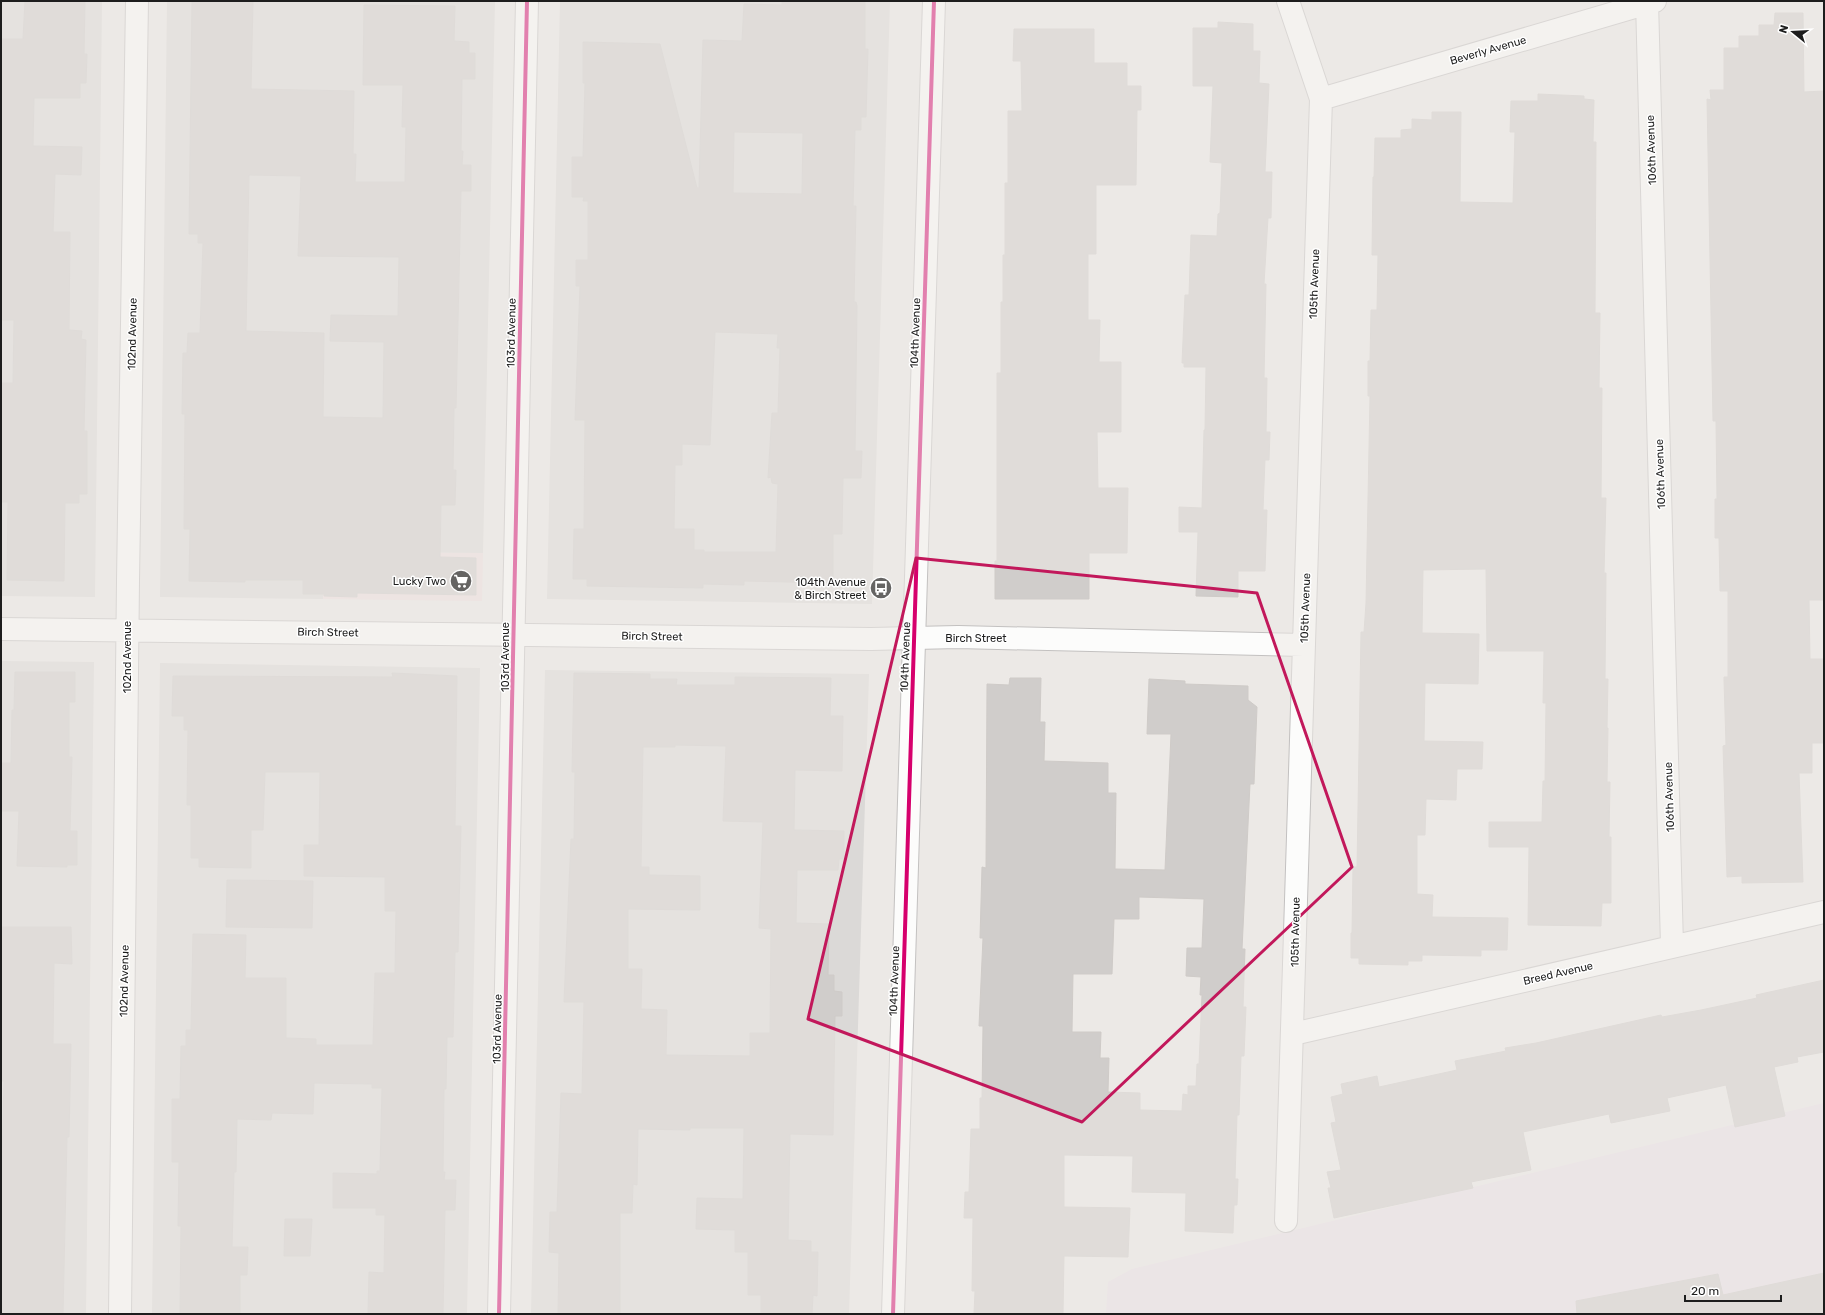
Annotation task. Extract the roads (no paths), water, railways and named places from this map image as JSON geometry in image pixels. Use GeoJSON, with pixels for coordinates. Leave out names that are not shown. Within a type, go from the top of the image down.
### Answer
{"type":"FeatureCollection","features":[{"type":"Feature","properties":{"kind":"street","name":"102nd Avenue"},"geometry":{"type":"LineString","coordinates":[[120,1314],[127,630],[137,1]]}},
{"type":"Feature","properties":{"kind":"street","name":"103rd Avenue"},"geometry":{"type":"LineString","coordinates":[[499,1314],[527,1]]}},
{"type":"Feature","properties":{"kind":"street","name":"104th Avenue"},"geometry":{"type":"LineString","coordinates":[[893,1314],[934,1]]}},
{"type":"Feature","properties":{"kind":"street","name":"105th Avenue"},"geometry":{"type":"LineString","coordinates":[[1286,1221],[1321,99],[1288,1]]}},
{"type":"Feature","properties":{"kind":"street","name":"Beverly Avenue"},"geometry":{"type":"LineString","coordinates":[[1321,99],[1650,2]]}},
{"type":"Feature","properties":{"kind":"street","name":"106th Avenue"},"geometry":{"type":"LineString","coordinates":[[1650,2],[1672,946]]}},
{"type":"Feature","properties":{"kind":"street","name":"Birch Street"},"geometry":{"type":"LineString","coordinates":[[1,629],[514,635],[982,638],[1304,645]]}},
{"type":"Feature","properties":{"kind":"street","name":"Breed Avenue"},"geometry":{"type":"LineString","coordinates":[[1292,1034],[1824,912]]}},
{"type":"Feature","properties":{"kind":"place","name":"Lucky Two"},"geometry":{"type":"Point","coordinates":[461,581]}},
{"type":"Feature","properties":{"kind":"place","name":"104th Avenue & Birch Street"},"geometry":{"type":"Point","coordinates":[881,588]}}]}
